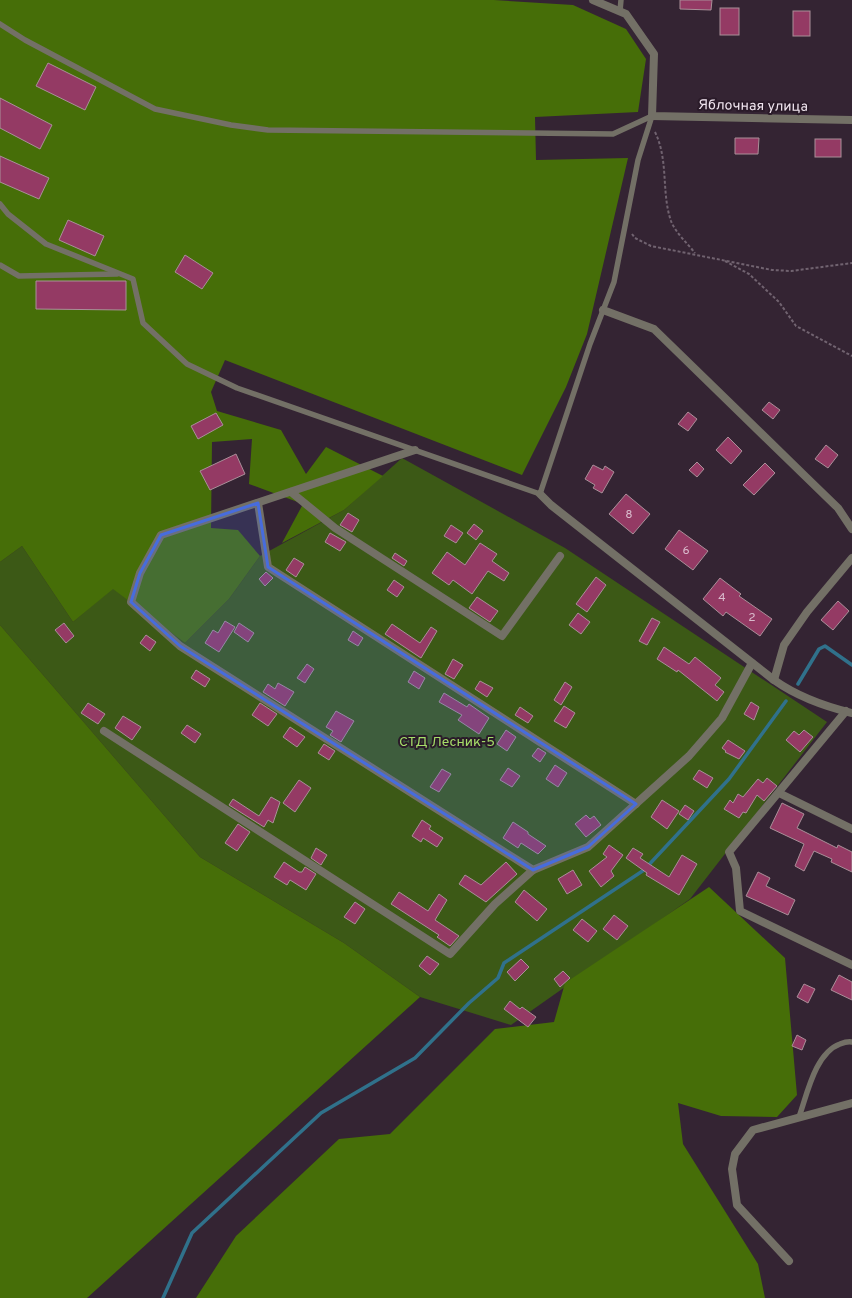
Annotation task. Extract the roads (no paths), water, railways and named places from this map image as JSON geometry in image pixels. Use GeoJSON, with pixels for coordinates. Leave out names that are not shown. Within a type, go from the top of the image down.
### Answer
{"type":"FeatureCollection","features":[{"type":"Feature","properties":{"kind":"street"},"geometry":{"type":"LineString","coordinates":[[593,0],[626,14],[654,54],[651,119]]}},
{"type":"Feature","properties":{"kind":"street","name":"Яблочная улица"},"geometry":{"type":"LineString","coordinates":[[651,119],[852,120]]}},
{"type":"Feature","properties":{"kind":"street"},"geometry":{"type":"LineString","coordinates":[[603,310],[654,330],[838,508],[852,529]]}},
{"type":"Feature","properties":{"kind":"street"},"geometry":{"type":"LineString","coordinates":[[415,450],[161,535],[140,573],[131,602],[180,646],[533,870]]}},
{"type":"Feature","properties":{"kind":"street"},"geometry":{"type":"LineString","coordinates":[[291,492],[335,528],[502,636],[560,556]]}},
{"type":"Feature","properties":{"kind":"street"},"geometry":{"type":"LineString","coordinates":[[540,494],[551,505],[774,680],[793,693],[816,703],[849,712],[729,852],[736,868],[740,911],[852,965]]}},
{"type":"Feature","properties":{"kind":"street"},"geometry":{"type":"LineString","coordinates":[[258,503],[268,567],[636,804]]}},
{"type":"Feature","properties":{"kind":"street"},"geometry":{"type":"LineString","coordinates":[[774,680],[784,645],[807,612],[852,558]]}},
{"type":"Feature","properties":{"kind":"street"},"geometry":{"type":"LineString","coordinates":[[104,731],[450,954],[495,904],[533,870],[588,847],[689,756],[722,718],[752,663]]}},
{"type":"Feature","properties":{"kind":"street"},"geometry":{"type":"LineString","coordinates":[[779,793],[852,829]]}},
{"type":"Feature","properties":{"kind":"street"},"geometry":{"type":"LineString","coordinates":[[789,1261],[737,1205],[732,1170],[734,1154],[753,1130],[852,1103]]}},
{"type":"Feature","properties":{"kind":"lane"},"geometry":{"type":"LineString","coordinates":[[620,11],[621,0]]}},
{"type":"Feature","properties":{"kind":"lane"},"geometry":{"type":"LineString","coordinates":[[0,24],[25,40],[155,109],[231,125],[268,130],[613,134],[651,119]]}},
{"type":"Feature","properties":{"kind":"lane"},"geometry":{"type":"LineString","coordinates":[[0,204],[8,214],[46,244],[133,279],[143,323],[187,364],[237,388],[540,494],[565,415],[614,282],[638,160],[651,119]]}},
{"type":"Feature","properties":{"kind":"lane"},"geometry":{"type":"LineString","coordinates":[[0,265],[19,276],[120,274]]}},
{"type":"Feature","properties":{"kind":"lane"},"geometry":{"type":"LineString","coordinates":[[799,1118],[817,1067],[832,1047],[849,1041],[852,1042]]}},
{"type":"Feature","properties":{"kind":"waterway"},"geometry":{"type":"LineString","coordinates":[[798,684],[819,649],[825,646],[852,665]]}},
{"type":"Feature","properties":{"kind":"waterway"},"geometry":{"type":"LineString","coordinates":[[163,1298],[192,1233],[321,1113],[415,1058],[469,1003],[498,978],[504,963],[644,870],[729,779],[786,701]]}},
{"type":"Feature","properties":{"kind":"park label","name":"СТД Лесник-5"},"geometry":{"type":"Point","coordinates":[447,741]}}]}
